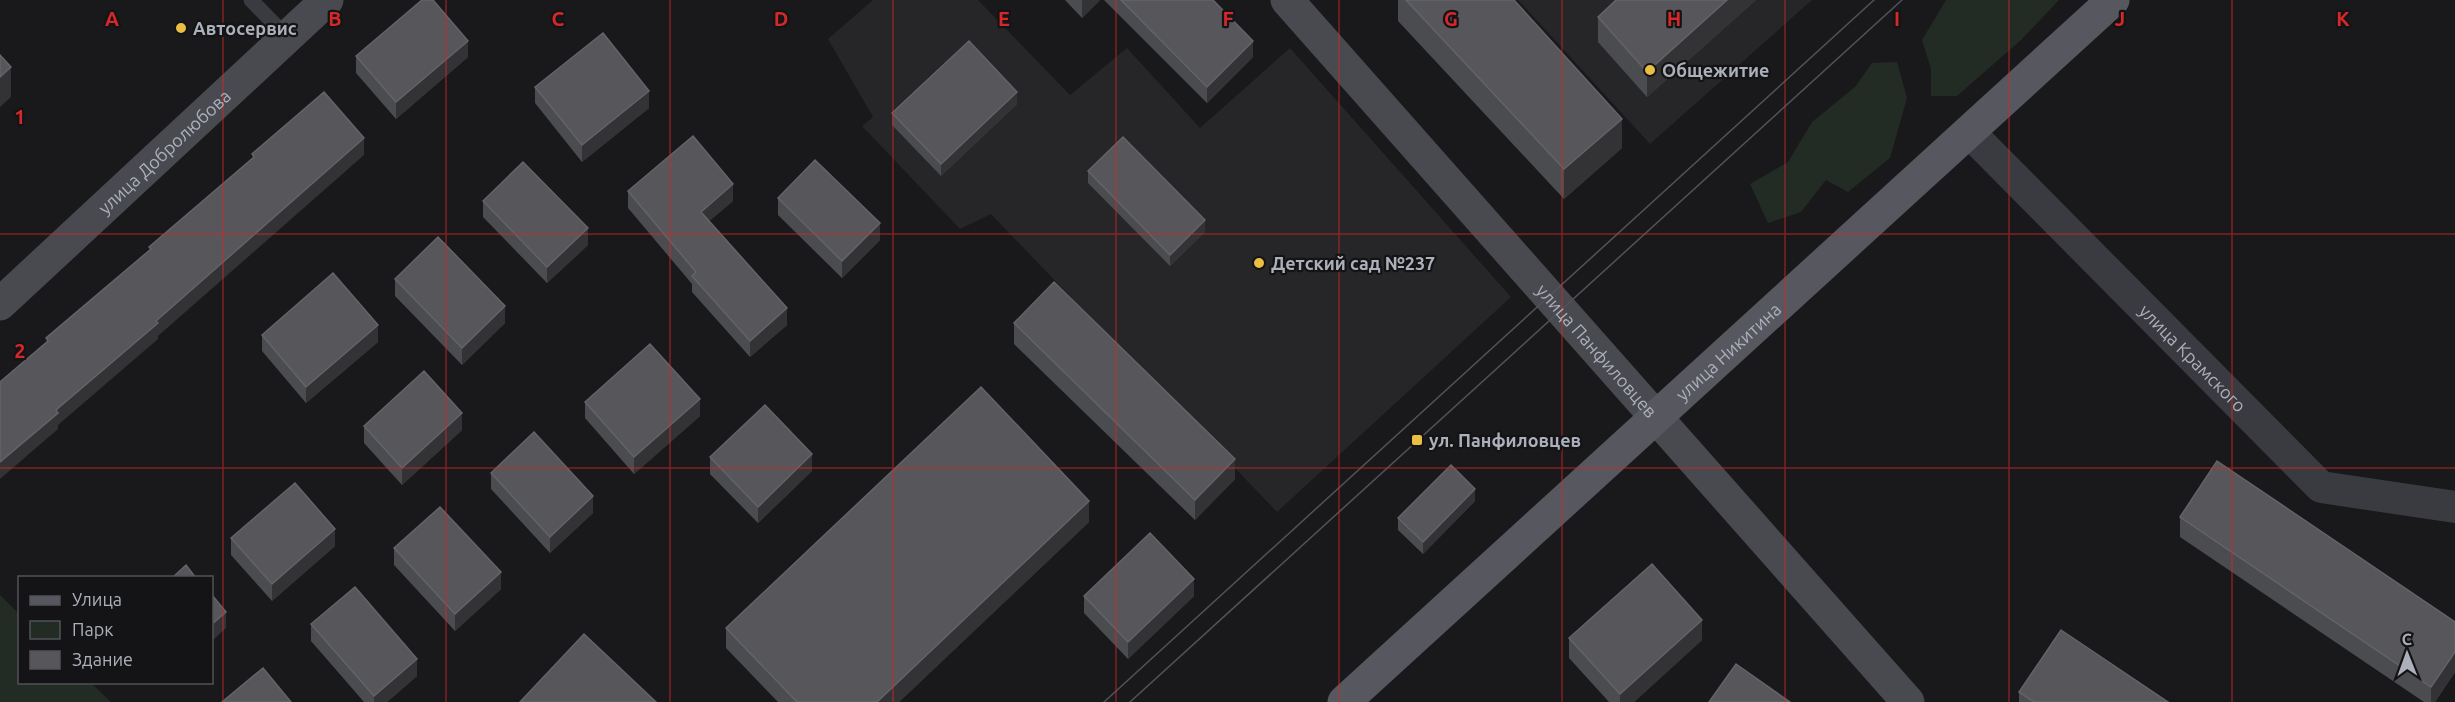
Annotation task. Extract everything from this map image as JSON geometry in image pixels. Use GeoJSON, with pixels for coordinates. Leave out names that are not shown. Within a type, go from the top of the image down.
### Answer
{"type":"FeatureCollection","features":[{"type":"Feature","properties":{"kind":"main road","name":"улица Никитина"},"geometry":{"type":"LineString","coordinates":[[1344,702],[2114,0]]}},
{"type":"Feature","properties":{"kind":"street","name":"улица Добролюбова"},"geometry":{"type":"LineString","coordinates":[[0,304],[327,0]]}},
{"type":"Feature","properties":{"kind":"street","name":"улица Панфиловцев"},"geometry":{"type":"LineString","coordinates":[[1287,0],[1908,702]]}},
{"type":"Feature","properties":{"kind":"street","name":"улица Крамского"},"geometry":{"type":"LineString","coordinates":[[1969,132],[2322,487],[2455,507]]}},
{"type":"Feature","properties":{"kind":"lane"},"geometry":{"type":"LineString","coordinates":[[251,0],[287,37]]}},
{"type":"Feature","properties":{"kind":"shaded area","name":"Детский сад №237"},"geometry":{"type":"Polygon","coordinates":[[[873,0],[978,0],[1070,95],[1127,48],[1200,128],[1290,48],[1511,297],[1277,512],[991,214],[960,229],[862,126],[873,117],[828,39],[873,0]]]}},
{"type":"Feature","properties":{"kind":"shaded area"},"geometry":{"type":"Polygon","coordinates":[[[1518,0],[1812,0],[1650,144],[1518,0]]]}},
{"type":"Feature","properties":{"kind":"green space"},"geometry":{"type":"Polygon","coordinates":[[[1946,0],[2059,0],[2021,40],[1957,96],[1931,96],[1931,69],[1922,40],[1946,0]]]}},
{"type":"Feature","properties":{"kind":"green space"},"geometry":{"type":"Polygon","coordinates":[[[1897,62],[1907,98],[1890,158],[1848,192],[1826,180],[1801,212],[1768,223],[1750,184],[1788,162],[1812,122],[1855,87],[1872,63],[1897,62]]]}},
{"type":"Feature","properties":{"kind":"green space"},"geometry":{"type":"Polygon","coordinates":[[[0,595],[18,613],[18,684],[92,684],[111,702],[0,702],[0,595]]]}},
{"type":"Feature","properties":{"kind":"building"},"geometry":{"type":"Polygon","coordinates":[[[422,0],[433,0],[468,41],[396,102],[356,56],[422,0]]]}},
{"type":"Feature","properties":{"kind":"building"},"geometry":{"type":"Polygon","coordinates":[[[1121,0],[1213,0],[1253,41],[1207,87],[1121,0]]]}},
{"type":"Feature","properties":{"kind":"building"},"geometry":{"type":"Polygon","coordinates":[[[1406,0],[1514,0],[1622,119],[1564,169],[1406,0]]]}},
{"type":"Feature","properties":{"kind":"building"},"geometry":{"type":"Polygon","coordinates":[[[1616,0],[1727,0],[1647,72],[1598,17],[1616,0]]]}},
{"type":"Feature","properties":{"kind":"building"},"geometry":{"type":"Polygon","coordinates":[[[603,33],[649,91],[582,145],[535,87],[603,33]]]}},
{"type":"Feature","properties":{"kind":"building"},"geometry":{"type":"Polygon","coordinates":[[[969,41],[1017,92],[941,164],[892,113],[969,41]]]}},
{"type":"Feature","properties":{"kind":"building"},"geometry":{"type":"Polygon","coordinates":[[[0,55],[11,67],[0,77],[0,55]]]}},
{"type":"Feature","properties":{"kind":"building"},"geometry":{"type":"Polygon","coordinates":[[[324,92],[364,138],[156,321],[158,323],[56,410],[58,413],[0,462],[0,382],[48,341],[46,338],[151,249],[149,247],[254,157],[252,154],[324,92]]]}},
{"type":"Feature","properties":{"kind":"building"},"geometry":{"type":"Polygon","coordinates":[[[693,136],[733,184],[701,212],[787,308],[750,341],[692,276],[696,272],[628,191],[693,136]]]}},
{"type":"Feature","properties":{"kind":"building"},"geometry":{"type":"Polygon","coordinates":[[[1123,137],[1205,220],[1170,255],[1088,171],[1123,137]]]}},
{"type":"Feature","properties":{"kind":"building"},"geometry":{"type":"Polygon","coordinates":[[[815,160],[880,223],[842,261],[778,198],[815,160]]]}},
{"type":"Feature","properties":{"kind":"building"},"geometry":{"type":"Polygon","coordinates":[[[523,162],[588,228],[547,267],[483,201],[523,162]]]}},
{"type":"Feature","properties":{"kind":"building"},"geometry":{"type":"Polygon","coordinates":[[[438,237],[505,306],[462,348],[395,279],[438,237]]]}},
{"type":"Feature","properties":{"kind":"building"},"geometry":{"type":"Polygon","coordinates":[[[333,273],[378,325],[306,387],[262,335],[333,273]]]}},
{"type":"Feature","properties":{"kind":"building"},"geometry":{"type":"Polygon","coordinates":[[[1054,282],[1235,459],[1195,500],[1014,323],[1054,282]]]}},
{"type":"Feature","properties":{"kind":"building"},"geometry":{"type":"Polygon","coordinates":[[[650,344],[700,399],[634,457],[585,402],[650,344]]]}},
{"type":"Feature","properties":{"kind":"building"},"geometry":{"type":"Polygon","coordinates":[[[424,371],[462,413],[402,468],[364,426],[424,371]]]}},
{"type":"Feature","properties":{"kind":"building"},"geometry":{"type":"Polygon","coordinates":[[[981,387],[1089,501],[877,702],[797,702],[726,628],[981,387]]]}},
{"type":"Feature","properties":{"kind":"building"},"geometry":{"type":"Polygon","coordinates":[[[765,405],[812,454],[758,507],[710,457],[765,405]]]}},
{"type":"Feature","properties":{"kind":"building"},"geometry":{"type":"Polygon","coordinates":[[[534,432],[593,496],[550,537],[491,473],[534,432]]]}},
{"type":"Feature","properties":{"kind":"building"},"geometry":{"type":"Polygon","coordinates":[[[2217,461],[2455,622],[2455,652],[2431,687],[2180,517],[2217,461]]]}},
{"type":"Feature","properties":{"kind":"building"},"geometry":{"type":"Polygon","coordinates":[[[1451,465],[1475,489],[1423,542],[1398,518],[1451,465]]]}},
{"type":"Feature","properties":{"kind":"building"},"geometry":{"type":"Polygon","coordinates":[[[295,483],[335,529],[272,584],[231,538],[295,483]]]}},
{"type":"Feature","properties":{"kind":"building"},"geometry":{"type":"Polygon","coordinates":[[[440,507],[501,572],[455,614],[394,548],[440,507]]]}},
{"type":"Feature","properties":{"kind":"building"},"geometry":{"type":"Polygon","coordinates":[[[1150,533],[1194,579],[1128,642],[1084,596],[1150,533]]]}},
{"type":"Feature","properties":{"kind":"building"},"geometry":{"type":"Polygon","coordinates":[[[1652,564],[1702,620],[1620,694],[1569,638],[1652,564]]]}},
{"type":"Feature","properties":{"kind":"building"},"geometry":{"type":"Polygon","coordinates":[[[186,565],[194,576],[174,576],[186,565]]]}},
{"type":"Feature","properties":{"kind":"building"},"geometry":{"type":"Polygon","coordinates":[[[355,587],[417,659],[374,696],[311,624],[355,587]]]}},
{"type":"Feature","properties":{"kind":"building"},"geometry":{"type":"Polygon","coordinates":[[[213,596],[226,612],[213,623],[213,596]]]}},
{"type":"Feature","properties":{"kind":"building"},"geometry":{"type":"Polygon","coordinates":[[[2061,630],[2168,702],[2034,702],[2019,692],[2061,630]]]}},
{"type":"Feature","properties":{"kind":"building"},"geometry":{"type":"Polygon","coordinates":[[[584,634],[656,702],[520,702],[584,634]]]}},
{"type":"Feature","properties":{"kind":"building"},"geometry":{"type":"Polygon","coordinates":[[[1736,664],[1790,702],[1709,702],[1736,664]]]}},
{"type":"Feature","properties":{"kind":"building"},"geometry":{"type":"Polygon","coordinates":[[[263,668],[291,702],[222,702],[263,668]]]}},
{"type":"Feature","properties":{"kind":"tram line"},"geometry":{"type":"LineString","coordinates":[[1104,702],[1874,0]]}},
{"type":"Feature","properties":{"kind":"tram line"},"geometry":{"type":"LineString","coordinates":[[1130,702],[1902,0]]}},
{"type":"Feature","properties":{"kind":"place","name":"Автосервис"},"geometry":{"type":"Point","coordinates":[181,28]}},
{"type":"Feature","properties":{"kind":"place","name":"Общежитие"},"geometry":{"type":"Point","coordinates":[1650,70]}},
{"type":"Feature","properties":{"kind":"place","name":"Детский сад №237"},"geometry":{"type":"Point","coordinates":[1259,263]}},
{"type":"Feature","properties":{"kind":"place","name":"ул. Панфиловцев"},"geometry":{"type":"Point","coordinates":[1417,440]}}]}
